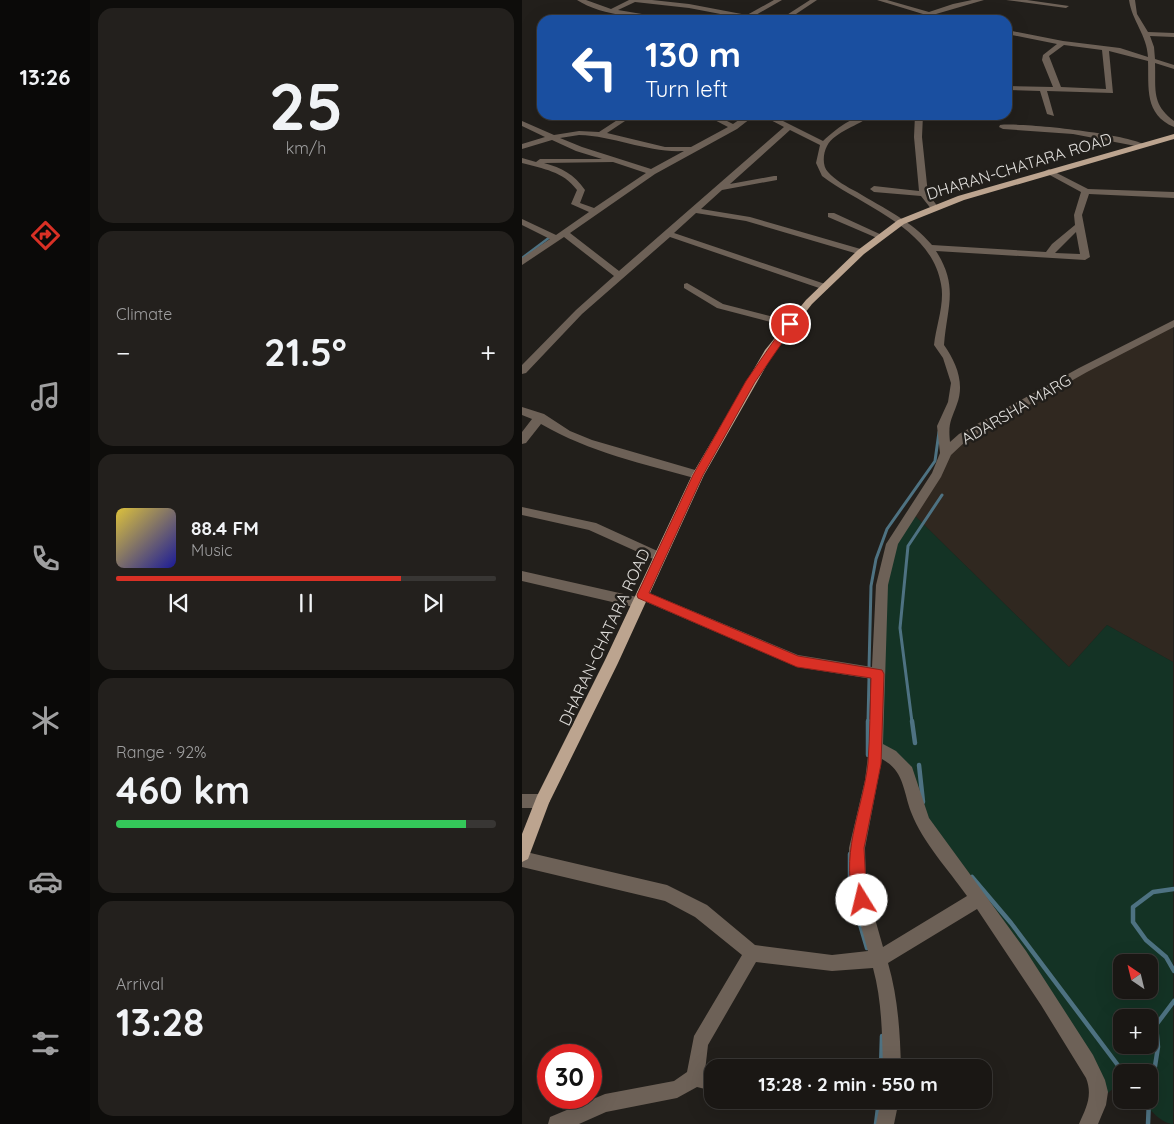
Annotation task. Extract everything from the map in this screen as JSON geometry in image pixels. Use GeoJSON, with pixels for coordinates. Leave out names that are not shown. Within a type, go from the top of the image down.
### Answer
{"type":"FeatureCollection","features":[{"type":"Feature","properties":{"kind":"main road","name":"DHARAN-CHATARA ROAD"},"geometry":{"type":"LineString","coordinates":[[522,854],[542,801],[698,475],[751,381],[790,324],[861,252],[901,222],[935,208],[1049,172],[1174,136]]}},
{"type":"Feature","properties":{"kind":"street"},"geometry":{"type":"LineString","coordinates":[[580,0],[611,11],[639,15]]}},
{"type":"Feature","properties":{"kind":"street"},"geometry":{"type":"LineString","coordinates":[[616,0],[628,2]]}},
{"type":"Feature","properties":{"kind":"street"},"geometry":{"type":"LineString","coordinates":[[611,11],[634,0],[671,3],[737,15]]}},
{"type":"Feature","properties":{"kind":"street"},"geometry":{"type":"LineString","coordinates":[[752,15],[779,0]]}},
{"type":"Feature","properties":{"kind":"street"},"geometry":{"type":"LineString","coordinates":[[790,15],[814,0]]}},
{"type":"Feature","properties":{"kind":"street"},"geometry":{"type":"LineString","coordinates":[[880,0],[931,15]]}},
{"type":"Feature","properties":{"kind":"street"},"geometry":{"type":"LineString","coordinates":[[927,14],[981,0]]}},
{"type":"Feature","properties":{"kind":"street"},"geometry":{"type":"LineString","coordinates":[[1009,0],[1066,6]]}},
{"type":"Feature","properties":{"kind":"street"},"geometry":{"type":"LineString","coordinates":[[1132,0],[1134,14],[1146,34],[1151,47],[1153,102],[1161,115],[1174,125]]}},
{"type":"Feature","properties":{"kind":"street"},"geometry":{"type":"LineString","coordinates":[[1012,33],[1063,43],[1105,48],[1150,58],[1174,67]]}},
{"type":"Feature","properties":{"kind":"street"},"geometry":{"type":"LineString","coordinates":[[1146,34],[1174,35]]}},
{"type":"Feature","properties":{"kind":"street"},"geometry":{"type":"LineString","coordinates":[[1058,90],[1046,60],[1046,55],[1063,43]]}},
{"type":"Feature","properties":{"kind":"street"},"geometry":{"type":"LineString","coordinates":[[1012,88],[1110,91],[1105,48]]}},
{"type":"Feature","properties":{"kind":"street"},"geometry":{"type":"LineString","coordinates":[[1043,90],[1051,114]]}},
{"type":"Feature","properties":{"kind":"street"},"geometry":{"type":"LineString","coordinates":[[602,133],[622,120]]}},
{"type":"Feature","properties":{"kind":"street"},"geometry":{"type":"LineString","coordinates":[[719,120],[734,127]]}},
{"type":"Feature","properties":{"kind":"street"},"geometry":{"type":"LineString","coordinates":[[522,262],[652,172],[744,120]]}},
{"type":"Feature","properties":{"kind":"street"},"geometry":{"type":"LineString","coordinates":[[775,120],[824,144]]}},
{"type":"Feature","properties":{"kind":"street"},"geometry":{"type":"LineString","coordinates":[[858,120],[839,131],[824,144],[820,155],[820,167],[825,174],[901,222],[932,248],[946,284],[939,345],[948,358],[956,383],[953,402],[943,426],[946,453]]}},
{"type":"Feature","properties":{"kind":"street"},"geometry":{"type":"LineString","coordinates":[[917,120],[924,194],[935,208]]}},
{"type":"Feature","properties":{"kind":"street"},"geometry":{"type":"LineString","coordinates":[[522,123],[548,137],[579,149],[652,172]]}},
{"type":"Feature","properties":{"kind":"street"},"geometry":{"type":"LineString","coordinates":[[524,366],[579,312],[789,127]]}},
{"type":"Feature","properties":{"kind":"street"},"geometry":{"type":"LineString","coordinates":[[1003,128],[1032,128],[1123,140],[1141,145]]}},
{"type":"Feature","properties":{"kind":"street"},"geometry":{"type":"LineString","coordinates":[[522,147],[548,137],[572,132],[602,133],[668,150],[692,150]]}},
{"type":"Feature","properties":{"kind":"street"},"geometry":{"type":"LineString","coordinates":[[547,166],[579,149]]}},
{"type":"Feature","properties":{"kind":"street"},"geometry":{"type":"LineString","coordinates":[[526,162],[557,160],[588,163],[615,160]]}},
{"type":"Feature","properties":{"kind":"street"},"geometry":{"type":"LineString","coordinates":[[526,162],[547,166],[566,173],[576,182],[581,190],[575,204],[594,211]]}},
{"type":"Feature","properties":{"kind":"street"},"geometry":{"type":"LineString","coordinates":[[1049,172],[1086,191],[1174,195]]}},
{"type":"Feature","properties":{"kind":"street"},"geometry":{"type":"LineString","coordinates":[[718,188],[774,178]]}},
{"type":"Feature","properties":{"kind":"street"},"geometry":{"type":"LineString","coordinates":[[874,190],[924,194]]}},
{"type":"Feature","properties":{"kind":"street"},"geometry":{"type":"LineString","coordinates":[[932,248],[1086,257],[1078,214],[1086,191]]}},
{"type":"Feature","properties":{"kind":"street"},"geometry":{"type":"LineString","coordinates":[[693,210],[747,219],[861,252]]}},
{"type":"Feature","properties":{"kind":"street"},"geometry":{"type":"LineString","coordinates":[[831,215],[880,236]]}},
{"type":"Feature","properties":{"kind":"street"},"geometry":{"type":"LineString","coordinates":[[522,222],[560,235],[620,276]]}},
{"type":"Feature","properties":{"kind":"street"},"geometry":{"type":"LineString","coordinates":[[1049,255],[1055,246],[1080,225]]}},
{"type":"Feature","properties":{"kind":"street"},"geometry":{"type":"LineString","coordinates":[[667,233],[825,287]]}},
{"type":"Feature","properties":{"kind":"street"},"geometry":{"type":"LineString","coordinates":[[687,286],[720,306],[790,324]]}},
{"type":"Feature","properties":{"kind":"street","name":"ADARSHA MARG"},"geometry":{"type":"LineString","coordinates":[[892,1059],[891,1018],[887,988],[858,887],[857,848],[872,780],[876,748],[882,584],[886,564],[900,528],[937,474],[946,453],[963,437],[980,426],[1174,323]]}},
{"type":"Feature","properties":{"kind":"street"},"geometry":{"type":"LineString","coordinates":[[522,411],[540,417],[549,425],[573,437],[698,475]]}},
{"type":"Feature","properties":{"kind":"street"},"geometry":{"type":"LineString","coordinates":[[522,440],[540,417]]}},
{"type":"Feature","properties":{"kind":"street"},"geometry":{"type":"LineString","coordinates":[[522,511],[592,526],[660,557]]}},
{"type":"Feature","properties":{"kind":"street"},"geometry":{"type":"LineString","coordinates":[[522,576],[640,599],[797,661],[878,674]]}},
{"type":"Feature","properties":{"kind":"street"},"geometry":{"type":"LineString","coordinates":[[876,748],[893,756],[904,766],[911,779],[923,822],[979,898],[1066,1027],[1097,1081],[1100,1099],[1088,1124]]}},
{"type":"Feature","properties":{"kind":"street"},"geometry":{"type":"LineString","coordinates":[[522,801],[542,801]]}},
{"type":"Feature","properties":{"kind":"street"},"geometry":{"type":"LineString","coordinates":[[522,859],[668,893],[701,912],[752,954],[832,963],[879,959],[979,898]]}},
{"type":"Feature","properties":{"kind":"street"},"geometry":{"type":"LineString","coordinates":[[564,1123],[606,1103],[677,1089],[704,1080],[700,1042],[752,954]]}},
{"type":"Feature","properties":{"kind":"street"},"geometry":{"type":"LineString","coordinates":[[885,1124],[888,1109]]}},
{"type":"Feature","properties":{"kind":"shaded area"},"geometry":{"type":"Polygon","coordinates":[[[1173,322],[1173,662],[1107,625],[1069,667],[911,512],[963,437],[1173,322]]]}},
{"type":"Feature","properties":{"kind":"green space"},"geometry":{"type":"Polygon","coordinates":[[[911,512],[1069,667],[1107,625],[1173,662],[1173,1124],[1164,1122],[1150,1109],[1158,1109],[1158,1064],[1113,1064],[1113,1089],[1100,1099],[1097,1081],[923,822],[911,779],[876,748],[886,563],[911,512]]]}},
{"type":"Feature","properties":{"kind":"waterway"},"geometry":{"type":"LineString","coordinates":[[522,258],[550,237]]}},
{"type":"Feature","properties":{"kind":"waterway"},"geometry":{"type":"LineString","coordinates":[[869,668],[871,586],[876,559],[887,529],[935,461],[939,432]]}},
{"type":"Feature","properties":{"kind":"waterway"},"geometry":{"type":"LineString","coordinates":[[912,722],[900,628],[908,546],[942,495]]}},
{"type":"Feature","properties":{"kind":"waterway"},"geometry":{"type":"LineString","coordinates":[[868,722],[869,678]]}},
{"type":"Feature","properties":{"kind":"waterway"},"geometry":{"type":"LineString","coordinates":[[912,721],[915,743]]}},
{"type":"Feature","properties":{"kind":"waterway"},"geometry":{"type":"LineString","coordinates":[[868,722],[868,755]]}},
{"type":"Feature","properties":{"kind":"waterway"},"geometry":{"type":"LineString","coordinates":[[919,765],[923,802]]}},
{"type":"Feature","properties":{"kind":"waterway"},"geometry":{"type":"LineString","coordinates":[[850,854],[850,890],[867,948]]}},
{"type":"Feature","properties":{"kind":"waterway"},"geometry":{"type":"LineString","coordinates":[[972,877],[1011,923],[1117,1064]]}},
{"type":"Feature","properties":{"kind":"waterway"},"geometry":{"type":"LineString","coordinates":[[1174,889],[1153,892],[1133,907],[1133,922],[1146,940],[1166,957],[1174,971]]}},
{"type":"Feature","properties":{"kind":"waterway"},"geometry":{"type":"LineString","coordinates":[[1155,1064],[1158,1047],[1156,1025],[1174,1001]]}},
{"type":"Feature","properties":{"kind":"waterway"},"geometry":{"type":"LineString","coordinates":[[881,1059],[882,1036]]}},
{"type":"Feature","properties":{"kind":"waterway"},"geometry":{"type":"LineString","coordinates":[[876,1124],[878,1109]]}},
{"type":"Feature","properties":{"kind":"waterway"},"geometry":{"type":"LineString","coordinates":[[1148,1124],[1149,1109]]}},
{"type":"Feature","properties":{"kind":"route"},"geometry":{"type":"LineString","coordinates":[[790,324],[769,352],[751,381],[727,427],[698,475],[642,595],[797,661],[878,674],[876,748],[872,780],[857,848],[858,887],[862,900]]}}]}
